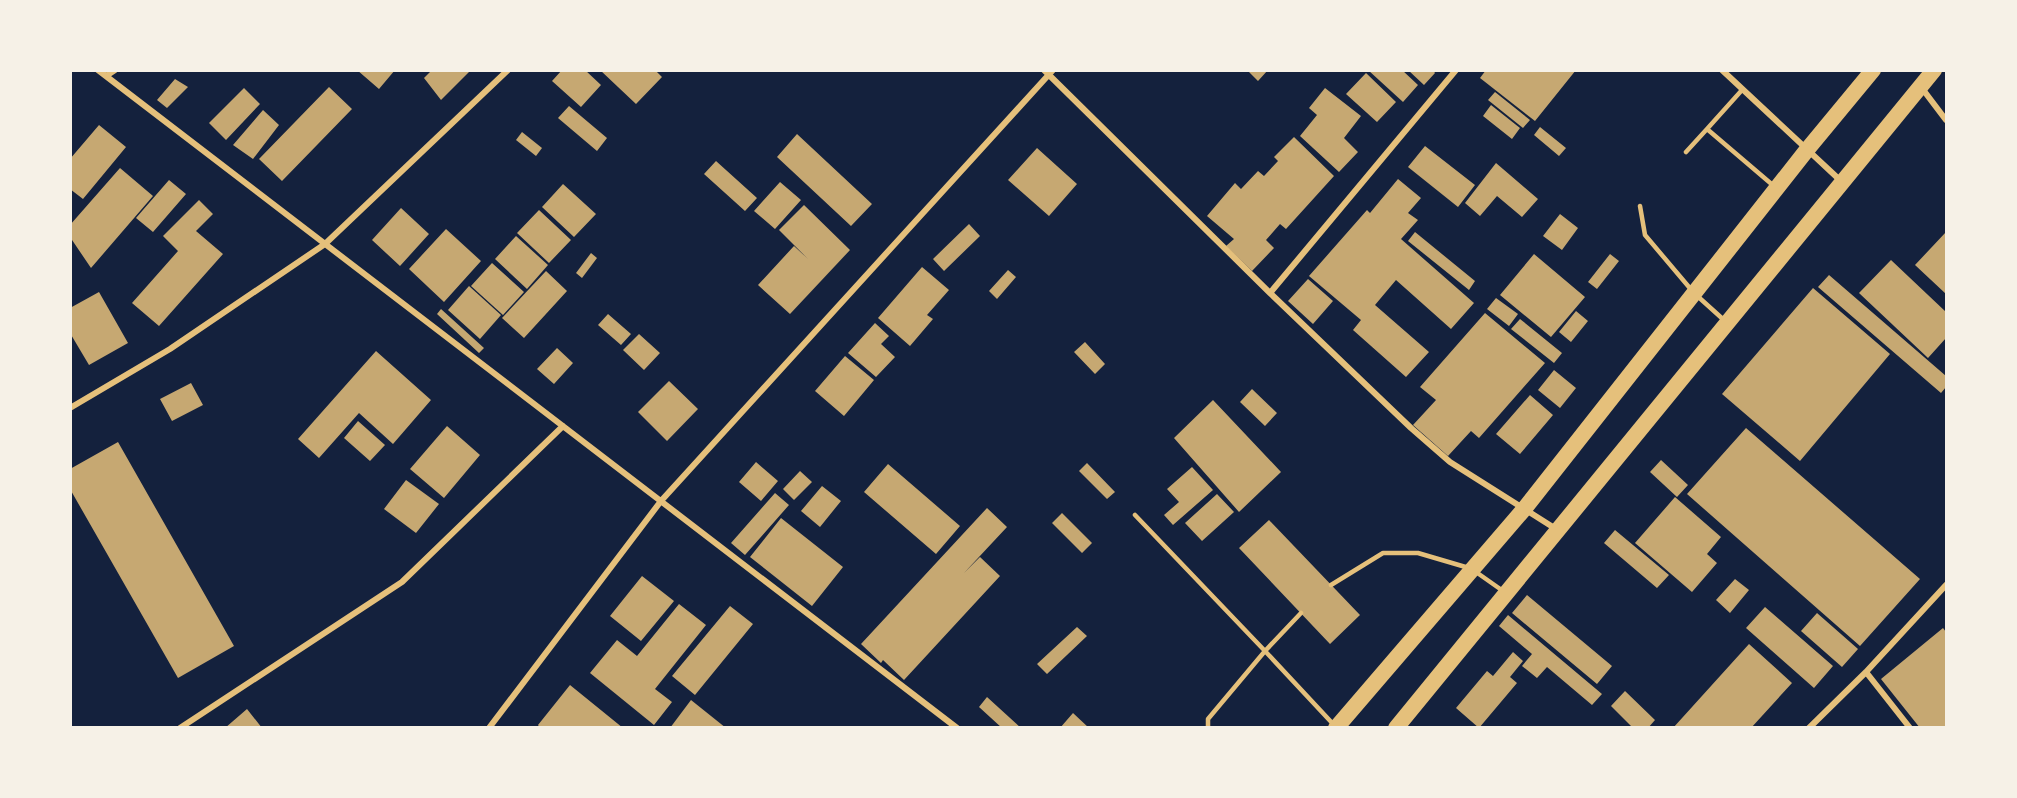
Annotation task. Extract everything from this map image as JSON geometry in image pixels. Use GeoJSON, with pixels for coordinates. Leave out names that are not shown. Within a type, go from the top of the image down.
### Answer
{"type":"FeatureCollection","features":[{"type":"Feature","properties":{"kind":"highway"},"geometry":{"type":"LineString","coordinates":[[1396,728],[1934,70]]}},
{"type":"Feature","properties":{"kind":"highway"},"geometry":{"type":"LineString","coordinates":[[1336,727],[1525,508],[1865,77]]}},
{"type":"Feature","properties":{"kind":"street"},"geometry":{"type":"LineString","coordinates":[[98,70],[957,728]]}},
{"type":"Feature","properties":{"kind":"street"},"geometry":{"type":"LineString","coordinates":[[105,76],[115,70]]}},
{"type":"Feature","properties":{"kind":"street"},"geometry":{"type":"LineString","coordinates":[[70,408],[170,349],[325,244],[508,70]]}},
{"type":"Feature","properties":{"kind":"street"},"geometry":{"type":"LineString","coordinates":[[1270,293],[1456,70]]}},
{"type":"Feature","properties":{"kind":"street"},"geometry":{"type":"LineString","coordinates":[[1722,70],[1842,183]]}},
{"type":"Feature","properties":{"kind":"street"},"geometry":{"type":"LineString","coordinates":[[489,728],[660,501],[1049,72],[1270,293],[1403,420],[1450,462],[1525,508],[1557,531]]}},
{"type":"Feature","properties":{"kind":"street"},"geometry":{"type":"LineString","coordinates":[[1921,87],[1947,120]]}},
{"type":"Feature","properties":{"kind":"street"},"geometry":{"type":"LineString","coordinates":[[180,728],[402,582],[563,426]]}},
{"type":"Feature","properties":{"kind":"street"},"geometry":{"type":"LineString","coordinates":[[1809,728],[1866,672],[1947,585]]}},
{"type":"Feature","properties":{"kind":"street"},"geometry":{"type":"LineString","coordinates":[[1866,672],[1910,728]]}},
{"type":"Feature","properties":{"kind":"lane"},"geometry":{"type":"LineString","coordinates":[[1686,152],[1742,90]]}},
{"type":"Feature","properties":{"kind":"lane"},"geometry":{"type":"LineString","coordinates":[[1707,129],[1777,189]]}},
{"type":"Feature","properties":{"kind":"lane"},"geometry":{"type":"LineString","coordinates":[[1640,206],[1645,235],[1694,293],[1728,323]]}},
{"type":"Feature","properties":{"kind":"lane"},"geometry":{"type":"LineString","coordinates":[[1135,515],[1336,727]]}},
{"type":"Feature","properties":{"kind":"lane"},"geometry":{"type":"LineString","coordinates":[[1331,585],[1383,552],[1418,553],[1472,569],[1506,593]]}},
{"type":"Feature","properties":{"kind":"lane"},"geometry":{"type":"LineString","coordinates":[[1208,728],[1208,719],[1265,651],[1301,613]]}},
{"type":"Feature","properties":{"kind":"building"},"geometry":{"type":"Polygon","coordinates":[[[357,70],[395,70],[379,89],[357,70]]]}},
{"type":"Feature","properties":{"kind":"building"},"geometry":{"type":"Polygon","coordinates":[[[432,70],[471,70],[441,100],[424,78],[432,70]]]}},
{"type":"Feature","properties":{"kind":"building"},"geometry":{"type":"Polygon","coordinates":[[[562,70],[585,70],[601,85],[581,107],[552,81],[562,70]]]}},
{"type":"Feature","properties":{"kind":"building"},"geometry":{"type":"Polygon","coordinates":[[[600,70],[655,70],[662,77],[636,104],[600,70]]]}},
{"type":"Feature","properties":{"kind":"building"},"geometry":{"type":"Polygon","coordinates":[[[1268,70],[1258,81],[1249,72],[1268,70]]]}},
{"type":"Feature","properties":{"kind":"building"},"geometry":{"type":"Polygon","coordinates":[[[1368,70],[1402,70],[1418,85],[1403,102],[1368,70]]]}},
{"type":"Feature","properties":{"kind":"building"},"geometry":{"type":"Polygon","coordinates":[[[1408,70],[1433,70],[1435,73],[1424,85],[1408,70]]]}},
{"type":"Feature","properties":{"kind":"building"},"geometry":{"type":"Polygon","coordinates":[[[1486,70],[1576,70],[1535,121],[1480,78],[1486,70]]]}},
{"type":"Feature","properties":{"kind":"building"},"geometry":{"type":"Polygon","coordinates":[[[1366,73],[1396,102],[1377,122],[1346,94],[1366,73]]]}},
{"type":"Feature","properties":{"kind":"building"},"geometry":{"type":"Polygon","coordinates":[[[175,79],[188,87],[167,108],[157,100],[175,79]]]}},
{"type":"Feature","properties":{"kind":"building"},"geometry":{"type":"Polygon","coordinates":[[[329,87],[352,109],[282,181],[259,159],[329,87]]]}},
{"type":"Feature","properties":{"kind":"building"},"geometry":{"type":"Polygon","coordinates":[[[244,88],[260,104],[226,140],[209,123],[244,88]]]}},
{"type":"Feature","properties":{"kind":"building"},"geometry":{"type":"Polygon","coordinates":[[[1325,88],[1361,116],[1344,138],[1358,152],[1339,172],[1300,136],[1317,115],[1309,108],[1325,88]]]}},
{"type":"Feature","properties":{"kind":"building"},"geometry":{"type":"Polygon","coordinates":[[[1495,92],[1530,120],[1523,128],[1488,100],[1495,92]]]}},
{"type":"Feature","properties":{"kind":"building"},"geometry":{"type":"Polygon","coordinates":[[[1491,105],[1520,128],[1512,139],[1483,116],[1491,105]]]}},
{"type":"Feature","properties":{"kind":"building"},"geometry":{"type":"Polygon","coordinates":[[[569,106],[607,138],[597,151],[558,118],[569,106]]]}},
{"type":"Feature","properties":{"kind":"building"},"geometry":{"type":"Polygon","coordinates":[[[263,110],[279,125],[253,159],[233,145],[263,110]]]}},
{"type":"Feature","properties":{"kind":"building"},"geometry":{"type":"Polygon","coordinates":[[[99,125],[126,147],[83,199],[70,189],[70,159],[99,125]]]}},
{"type":"Feature","properties":{"kind":"building"},"geometry":{"type":"Polygon","coordinates":[[[1540,127],[1566,148],[1559,156],[1534,135],[1540,127]]]}},
{"type":"Feature","properties":{"kind":"building"},"geometry":{"type":"Polygon","coordinates":[[[522,132],[542,148],[536,156],[516,140],[522,132]]]}},
{"type":"Feature","properties":{"kind":"building"},"geometry":{"type":"Polygon","coordinates":[[[797,134],[872,204],[851,226],[777,157],[797,134]]]}},
{"type":"Feature","properties":{"kind":"building"},"geometry":{"type":"Polygon","coordinates":[[[1294,137],[1334,176],[1286,229],[1280,224],[1266,240],[1274,248],[1252,271],[1226,246],[1234,239],[1207,216],[1235,183],[1241,189],[1258,171],[1264,176],[1278,161],[1274,157],[1294,137]]]}},
{"type":"Feature","properties":{"kind":"building"},"geometry":{"type":"Polygon","coordinates":[[[1425,146],[1475,185],[1458,207],[1408,167],[1425,146]]]}},
{"type":"Feature","properties":{"kind":"building"},"geometry":{"type":"Polygon","coordinates":[[[1037,148],[1077,184],[1049,216],[1008,180],[1037,148]]]}},
{"type":"Feature","properties":{"kind":"building"},"geometry":{"type":"Polygon","coordinates":[[[716,161],[757,198],[745,211],[704,174],[716,161]]]}},
{"type":"Feature","properties":{"kind":"building"},"geometry":{"type":"Polygon","coordinates":[[[1496,163],[1538,199],[1522,217],[1497,196],[1480,216],[1465,203],[1496,163]]]}},
{"type":"Feature","properties":{"kind":"building"},"geometry":{"type":"Polygon","coordinates":[[[120,168],[153,196],[91,268],[70,237],[70,225],[120,168]]]}},
{"type":"Feature","properties":{"kind":"building"},"geometry":{"type":"Polygon","coordinates":[[[1398,179],[1421,198],[1408,213],[1418,220],[1401,239],[1474,303],[1451,329],[1396,280],[1375,305],[1429,352],[1406,377],[1353,330],[1361,320],[1309,276],[1367,210],[1370,213],[1398,179]]]}},
{"type":"Feature","properties":{"kind":"building"},"geometry":{"type":"Polygon","coordinates":[[[169,180],[186,194],[153,232],[136,218],[169,180]]]}},
{"type":"Feature","properties":{"kind":"building"},"geometry":{"type":"Polygon","coordinates":[[[780,182],[801,200],[775,229],[754,211],[780,182]]]}},
{"type":"Feature","properties":{"kind":"building"},"geometry":{"type":"Polygon","coordinates":[[[563,184],[596,214],[574,237],[542,207],[563,184]]]}},
{"type":"Feature","properties":{"kind":"building"},"geometry":{"type":"Polygon","coordinates":[[[199,200],[213,214],[196,231],[223,254],[159,326],[132,303],[178,251],[163,236],[199,200]]]}},
{"type":"Feature","properties":{"kind":"building"},"geometry":{"type":"Polygon","coordinates":[[[804,205],[850,250],[790,314],[758,285],[794,246],[808,259],[779,230],[804,205]]]}},
{"type":"Feature","properties":{"kind":"building"},"geometry":{"type":"Polygon","coordinates":[[[401,208],[429,234],[400,266],[372,240],[401,208]]]}},
{"type":"Feature","properties":{"kind":"building"},"geometry":{"type":"Polygon","coordinates":[[[539,210],[571,240],[549,263],[517,233],[539,210]]]}},
{"type":"Feature","properties":{"kind":"building"},"geometry":{"type":"Polygon","coordinates":[[[1560,214],[1578,228],[1562,250],[1543,236],[1560,214]]]}},
{"type":"Feature","properties":{"kind":"building"},"geometry":{"type":"Polygon","coordinates":[[[969,224],[980,236],[944,271],[933,259],[969,224]]]}},
{"type":"Feature","properties":{"kind":"building"},"geometry":{"type":"Polygon","coordinates":[[[446,229],[481,261],[444,302],[409,269],[446,229]]]}},
{"type":"Feature","properties":{"kind":"building"},"geometry":{"type":"Polygon","coordinates":[[[1415,232],[1475,281],[1469,290],[1408,241],[1415,232]]]}},
{"type":"Feature","properties":{"kind":"building"},"geometry":{"type":"Polygon","coordinates":[[[1946,232],[1946,294],[1915,265],[1946,232]]]}},
{"type":"Feature","properties":{"kind":"building"},"geometry":{"type":"Polygon","coordinates":[[[516,236],[548,265],[527,289],[495,259],[516,236]]]}},
{"type":"Feature","properties":{"kind":"building"},"geometry":{"type":"Polygon","coordinates":[[[591,253],[597,258],[582,278],[576,273],[591,253]]]}},
{"type":"Feature","properties":{"kind":"building"},"geometry":{"type":"Polygon","coordinates":[[[1534,254],[1585,297],[1551,337],[1500,295],[1534,254]]]}},
{"type":"Feature","properties":{"kind":"building"},"geometry":{"type":"Polygon","coordinates":[[[1610,254],[1619,261],[1597,289],[1588,282],[1610,254]]]}},
{"type":"Feature","properties":{"kind":"building"},"geometry":{"type":"Polygon","coordinates":[[[1891,260],[1946,312],[1946,338],[1928,358],[1859,293],[1891,260]]]}},
{"type":"Feature","properties":{"kind":"building"},"geometry":{"type":"Polygon","coordinates":[[[492,263],[524,292],[503,315],[471,286],[492,263]]]}},
{"type":"Feature","properties":{"kind":"building"},"geometry":{"type":"Polygon","coordinates":[[[922,267],[949,290],[927,315],[933,319],[910,346],[878,318],[922,267]]]}},
{"type":"Feature","properties":{"kind":"building"},"geometry":{"type":"Polygon","coordinates":[[[1008,270],[1016,277],[997,299],[989,291],[1008,270]]]}},
{"type":"Feature","properties":{"kind":"building"},"geometry":{"type":"Polygon","coordinates":[[[546,271],[567,291],[524,338],[502,318],[546,271]]]}},
{"type":"Feature","properties":{"kind":"building"},"geometry":{"type":"Polygon","coordinates":[[[1829,275],[1946,376],[1946,387],[1941,393],[1818,287],[1829,275]]]}},
{"type":"Feature","properties":{"kind":"building"},"geometry":{"type":"Polygon","coordinates":[[[1308,279],[1333,301],[1313,324],[1288,301],[1308,279]]]}},
{"type":"Feature","properties":{"kind":"building"},"geometry":{"type":"Polygon","coordinates":[[[469,286],[501,315],[480,339],[448,310],[469,286]]]}},
{"type":"Feature","properties":{"kind":"building"},"geometry":{"type":"Polygon","coordinates":[[[1813,288],[1890,354],[1800,461],[1722,394],[1813,288]]]}},
{"type":"Feature","properties":{"kind":"building"},"geometry":{"type":"Polygon","coordinates":[[[99,292],[128,343],[89,365],[70,333],[70,308],[99,292]]]}},
{"type":"Feature","properties":{"kind":"building"},"geometry":{"type":"Polygon","coordinates":[[[1496,298],[1518,314],[1509,326],[1487,309],[1496,298]]]}},
{"type":"Feature","properties":{"kind":"building"},"geometry":{"type":"Polygon","coordinates":[[[441,309],[484,348],[479,353],[437,314],[441,309]]]}},
{"type":"Feature","properties":{"kind":"building"},"geometry":{"type":"Polygon","coordinates":[[[1576,311],[1588,321],[1571,342],[1559,332],[1576,311]]]}},
{"type":"Feature","properties":{"kind":"building"},"geometry":{"type":"Polygon","coordinates":[[[1485,313],[1545,363],[1479,438],[1471,431],[1448,456],[1413,425],[1436,400],[1420,387],[1485,313]]]}},
{"type":"Feature","properties":{"kind":"building"},"geometry":{"type":"Polygon","coordinates":[[[608,314],[631,334],[621,345],[598,325],[608,314]]]}},
{"type":"Feature","properties":{"kind":"building"},"geometry":{"type":"Polygon","coordinates":[[[1520,319],[1562,353],[1554,363],[1511,329],[1520,319]]]}},
{"type":"Feature","properties":{"kind":"building"},"geometry":{"type":"Polygon","coordinates":[[[875,323],[889,336],[881,344],[895,357],[876,377],[848,353],[875,323]]]}},
{"type":"Feature","properties":{"kind":"building"},"geometry":{"type":"Polygon","coordinates":[[[639,334],[660,353],[644,370],[623,350],[639,334]]]}},
{"type":"Feature","properties":{"kind":"building"},"geometry":{"type":"Polygon","coordinates":[[[1085,342],[1105,364],[1095,374],[1074,352],[1085,342]]]}},
{"type":"Feature","properties":{"kind":"building"},"geometry":{"type":"Polygon","coordinates":[[[557,348],[573,363],[554,384],[537,369],[557,348]]]}},
{"type":"Feature","properties":{"kind":"building"},"geometry":{"type":"Polygon","coordinates":[[[376,351],[431,400],[393,444],[359,413],[319,458],[298,439],[376,351]]]}},
{"type":"Feature","properties":{"kind":"building"},"geometry":{"type":"Polygon","coordinates":[[[845,356],[874,380],[844,416],[815,391],[845,356]]]}},
{"type":"Feature","properties":{"kind":"building"},"geometry":{"type":"Polygon","coordinates":[[[1554,370],[1576,388],[1560,408],[1538,390],[1554,370]]]}},
{"type":"Feature","properties":{"kind":"building"},"geometry":{"type":"Polygon","coordinates":[[[669,381],[698,409],[667,441],[638,412],[669,381]]]}},
{"type":"Feature","properties":{"kind":"building"},"geometry":{"type":"Polygon","coordinates":[[[191,383],[203,405],[172,421],[160,399],[191,383]]]}},
{"type":"Feature","properties":{"kind":"building"},"geometry":{"type":"Polygon","coordinates":[[[1252,389],[1277,413],[1265,426],[1240,402],[1252,389]]]}},
{"type":"Feature","properties":{"kind":"building"},"geometry":{"type":"Polygon","coordinates":[[[1530,395],[1553,415],[1520,454],[1496,434],[1530,395]]]}},
{"type":"Feature","properties":{"kind":"building"},"geometry":{"type":"Polygon","coordinates":[[[1213,400],[1281,472],[1239,512],[1174,438],[1213,400]]]}},
{"type":"Feature","properties":{"kind":"building"},"geometry":{"type":"Polygon","coordinates":[[[358,421],[385,445],[370,461],[344,438],[358,421]]]}},
{"type":"Feature","properties":{"kind":"building"},"geometry":{"type":"Polygon","coordinates":[[[447,426],[480,455],[444,498],[410,469],[447,426]]]}},
{"type":"Feature","properties":{"kind":"building"},"geometry":{"type":"Polygon","coordinates":[[[1746,428],[1920,579],[1860,646],[1687,494],[1746,428]]]}},
{"type":"Feature","properties":{"kind":"building"},"geometry":{"type":"Polygon","coordinates":[[[118,442],[234,646],[178,678],[70,489],[70,469],[118,442]]]}},
{"type":"Feature","properties":{"kind":"building"},"geometry":{"type":"Polygon","coordinates":[[[1661,460],[1688,485],[1677,497],[1650,472],[1661,460]]]}},
{"type":"Feature","properties":{"kind":"building"},"geometry":{"type":"Polygon","coordinates":[[[756,462],[778,481],[761,501],[739,482],[756,462]]]}},
{"type":"Feature","properties":{"kind":"building"},"geometry":{"type":"Polygon","coordinates":[[[1087,463],[1115,492],[1107,499],[1079,471],[1087,463]]]}},
{"type":"Feature","properties":{"kind":"building"},"geometry":{"type":"Polygon","coordinates":[[[888,464],[960,526],[936,554],[864,492],[888,464]]]}},
{"type":"Feature","properties":{"kind":"building"},"geometry":{"type":"Polygon","coordinates":[[[1192,467],[1213,490],[1173,525],[1164,515],[1179,502],[1167,489],[1192,467]]]}},
{"type":"Feature","properties":{"kind":"building"},"geometry":{"type":"Polygon","coordinates":[[[800,471],[812,482],[794,500],[783,489],[800,471]]]}},
{"type":"Feature","properties":{"kind":"building"},"geometry":{"type":"Polygon","coordinates":[[[406,480],[439,504],[416,533],[384,509],[406,480]]]}},
{"type":"Feature","properties":{"kind":"building"},"geometry":{"type":"Polygon","coordinates":[[[822,486],[841,501],[820,527],[801,511],[822,486]]]}},
{"type":"Feature","properties":{"kind":"building"},"geometry":{"type":"Polygon","coordinates":[[[775,493],[789,505],[745,555],[731,543],[775,493]]]}},
{"type":"Feature","properties":{"kind":"building"},"geometry":{"type":"Polygon","coordinates":[[[1217,494],[1234,512],[1202,541],[1185,523],[1217,494]]]}},
{"type":"Feature","properties":{"kind":"building"},"geometry":{"type":"Polygon","coordinates":[[[1675,497],[1721,537],[1707,554],[1717,563],[1692,592],[1635,543],[1675,497]]]}},
{"type":"Feature","properties":{"kind":"building"},"geometry":{"type":"Polygon","coordinates":[[[987,508],[1007,527],[964,573],[980,557],[1000,576],[904,680],[883,660],[881,663],[861,644],[987,508]]]}},
{"type":"Feature","properties":{"kind":"building"},"geometry":{"type":"Polygon","coordinates":[[[1062,513],[1092,543],[1082,553],[1052,523],[1062,513]]]}},
{"type":"Feature","properties":{"kind":"building"},"geometry":{"type":"Polygon","coordinates":[[[781,518],[843,567],[812,606],[750,557],[781,518]]]}},
{"type":"Feature","properties":{"kind":"building"},"geometry":{"type":"Polygon","coordinates":[[[1269,520],[1360,615],[1330,644],[1239,548],[1269,520]]]}},
{"type":"Feature","properties":{"kind":"building"},"geometry":{"type":"Polygon","coordinates":[[[1615,530],[1669,575],[1657,588],[1604,543],[1615,530]]]}},
{"type":"Feature","properties":{"kind":"building"},"geometry":{"type":"Polygon","coordinates":[[[642,576],[674,601],[641,641],[610,616],[642,576]]]}},
{"type":"Feature","properties":{"kind":"building"},"geometry":{"type":"Polygon","coordinates":[[[1735,579],[1749,590],[1730,613],[1716,600],[1735,579]]]}},
{"type":"Feature","properties":{"kind":"building"},"geometry":{"type":"Polygon","coordinates":[[[1527,595],[1612,666],[1597,684],[1512,613],[1527,595]]]}},
{"type":"Feature","properties":{"kind":"building"},"geometry":{"type":"Polygon","coordinates":[[[679,604],[706,625],[655,689],[672,702],[654,725],[590,673],[617,640],[637,656],[679,604]]]}},
{"type":"Feature","properties":{"kind":"building"},"geometry":{"type":"Polygon","coordinates":[[[730,606],[753,624],[695,695],[672,676],[730,606]]]}},
{"type":"Feature","properties":{"kind":"building"},"geometry":{"type":"Polygon","coordinates":[[[1765,607],[1833,666],[1814,688],[1746,628],[1765,607]]]}},
{"type":"Feature","properties":{"kind":"building"},"geometry":{"type":"Polygon","coordinates":[[[1817,613],[1858,649],[1842,667],[1801,631],[1817,613]]]}},
{"type":"Feature","properties":{"kind":"building"},"geometry":{"type":"Polygon","coordinates":[[[1508,615],[1602,694],[1592,705],[1547,667],[1537,678],[1522,666],[1532,654],[1499,626],[1508,615]]]}},
{"type":"Feature","properties":{"kind":"building"},"geometry":{"type":"Polygon","coordinates":[[[1077,627],[1087,636],[1047,674],[1037,664],[1077,627]]]}},
{"type":"Feature","properties":{"kind":"building"},"geometry":{"type":"Polygon","coordinates":[[[1943,628],[1946,632],[1946,728],[1920,728],[1881,679],[1943,628]]]}},
{"type":"Feature","properties":{"kind":"building"},"geometry":{"type":"Polygon","coordinates":[[[1749,644],[1792,683],[1751,728],[1673,728],[1749,644]]]}},
{"type":"Feature","properties":{"kind":"building"},"geometry":{"type":"Polygon","coordinates":[[[1513,652],[1523,661],[1510,677],[1517,683],[1479,728],[1456,708],[1487,671],[1493,676],[1513,652]]]}},
{"type":"Feature","properties":{"kind":"building"},"geometry":{"type":"Polygon","coordinates":[[[570,685],[623,728],[540,728],[538,725],[570,685]]]}},
{"type":"Feature","properties":{"kind":"building"},"geometry":{"type":"Polygon","coordinates":[[[1625,691],[1655,720],[1648,728],[1633,728],[1611,706],[1625,691]]]}},
{"type":"Feature","properties":{"kind":"building"},"geometry":{"type":"Polygon","coordinates":[[[987,697],[1021,728],[1002,728],[979,707],[987,697]]]}},
{"type":"Feature","properties":{"kind":"building"},"geometry":{"type":"Polygon","coordinates":[[[691,700],[726,728],[670,728],[691,700]]]}},
{"type":"Feature","properties":{"kind":"building"},"geometry":{"type":"Polygon","coordinates":[[[247,709],[262,728],[225,728],[247,709]]]}},
{"type":"Feature","properties":{"kind":"building"},"geometry":{"type":"Polygon","coordinates":[[[1073,713],[1089,728],[1060,728],[1073,713]]]}}]}
